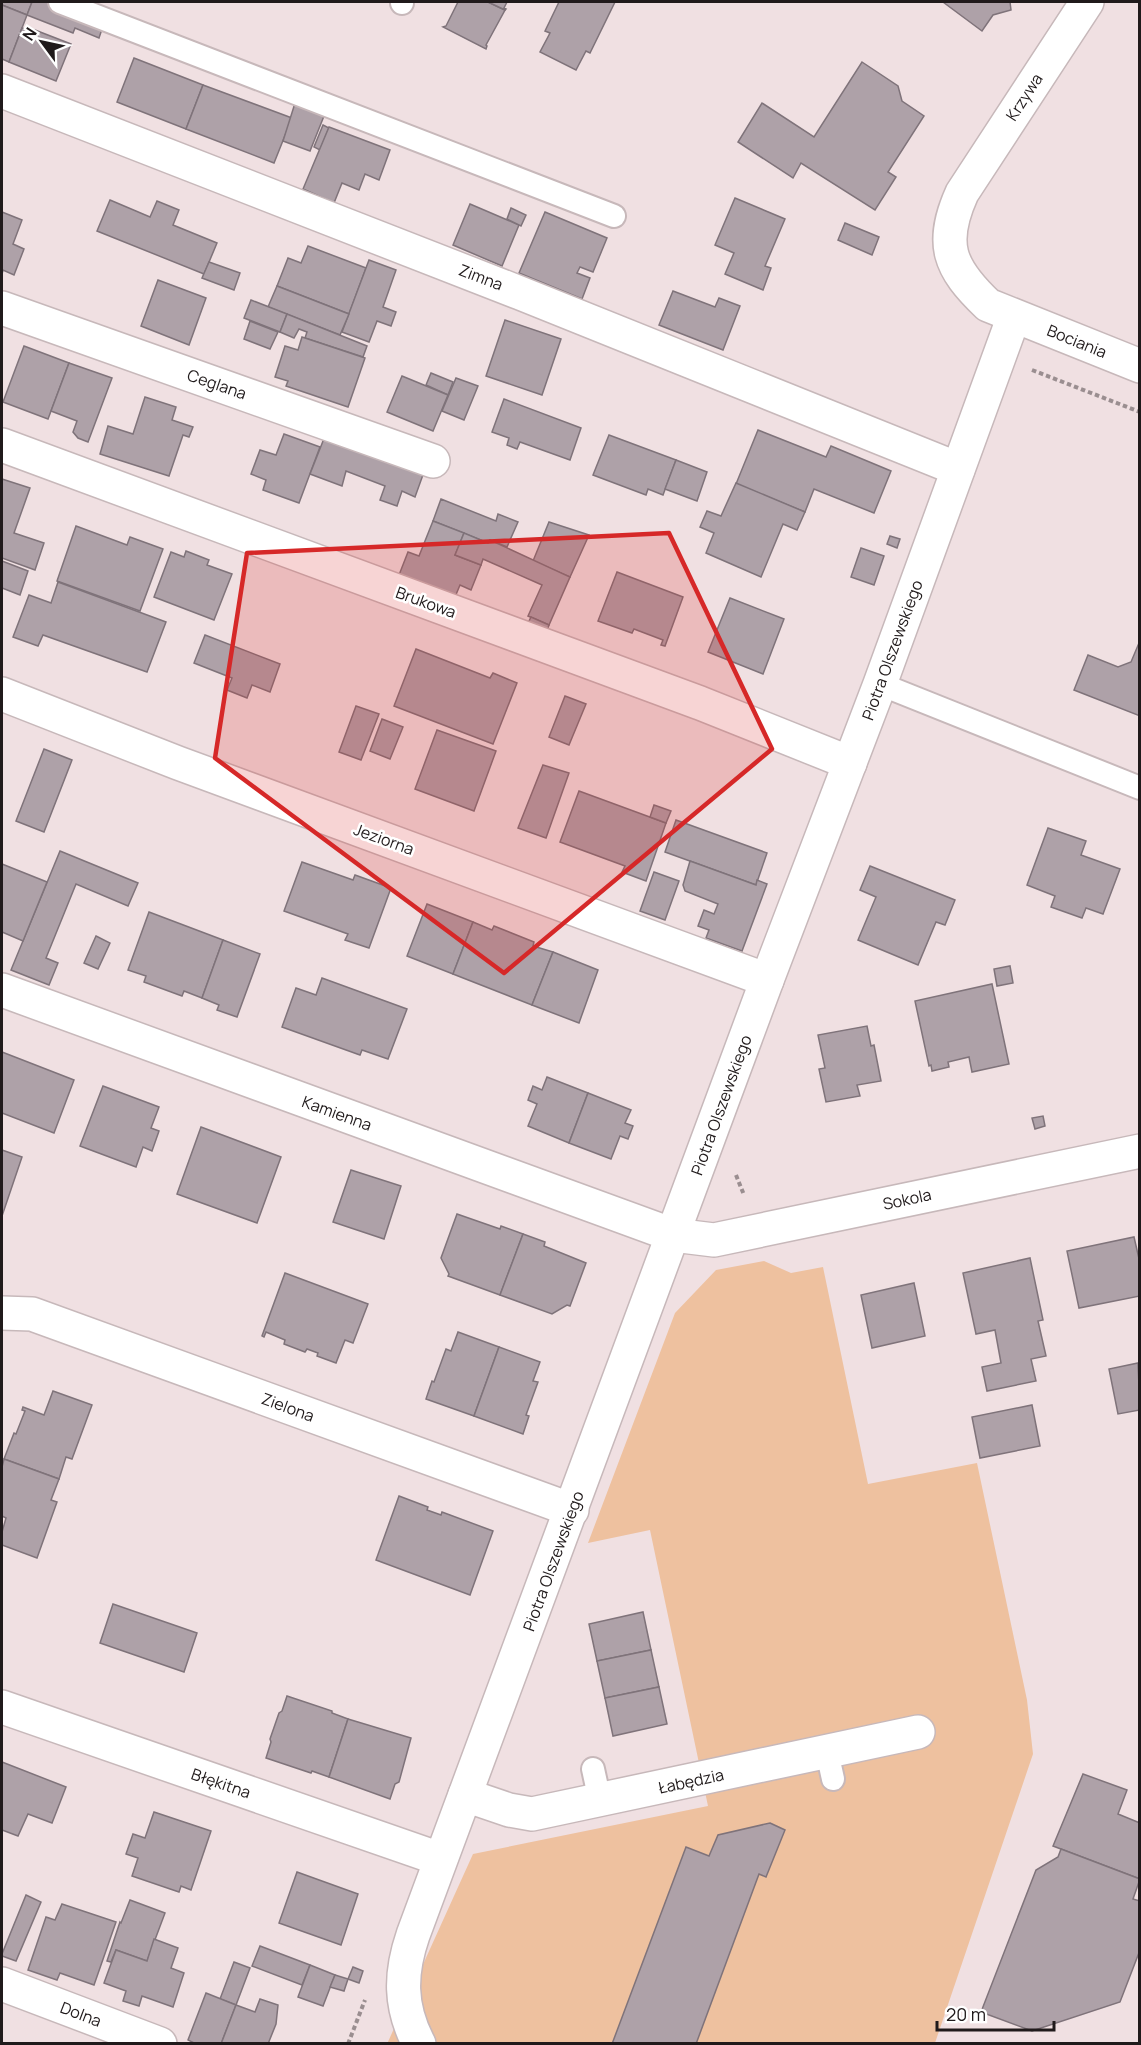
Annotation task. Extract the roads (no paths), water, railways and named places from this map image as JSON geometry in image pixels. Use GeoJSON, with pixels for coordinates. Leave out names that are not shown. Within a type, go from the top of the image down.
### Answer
{"type":"FeatureCollection","features":[{"type":"Feature","properties":{"kind":"street","name":"Krzywa"},"geometry":{"type":"LineString","coordinates":[[1014,316],[988,305],[970,288],[958,272],[950,254],[949,232],[953,212],[962,193],[1087,2]]}},
{"type":"Feature","properties":{"kind":"street","name":"Zimna"},"geometry":{"type":"LineString","coordinates":[[2,92],[520,293],[958,469]]}},
{"type":"Feature","properties":{"kind":"street","name":"Ceglana"},"geometry":{"type":"LineString","coordinates":[[2,308],[434,460]]}},
{"type":"Feature","properties":{"kind":"street","name":"Piotra Olszewskiego"},"geometry":{"type":"LineString","coordinates":[[419,2043],[413,2033],[405,2006],[402,1982],[405,1960],[440,1859],[572,1510],[767,980],[880,684],[1014,316]]}},
{"type":"Feature","properties":{"kind":"street","name":"Bociania"},"geometry":{"type":"LineString","coordinates":[[1014,316],[1140,366]]}},
{"type":"Feature","properties":{"kind":"street","name":"Brukowa"},"geometry":{"type":"LineString","coordinates":[[2,445],[700,703],[850,763]]}},
{"type":"Feature","properties":{"kind":"street","name":"Jeziorna"},"geometry":{"type":"LineString","coordinates":[[2,694],[178,763],[767,980]]}},
{"type":"Feature","properties":{"kind":"street","name":"Kamienna"},"geometry":{"type":"LineString","coordinates":[[2,990],[673,1235]]}},
{"type":"Feature","properties":{"kind":"street","name":"Sokola"},"geometry":{"type":"LineString","coordinates":[[673,1235],[714,1240],[1140,1151]]}},
{"type":"Feature","properties":{"kind":"street","name":"Zielona"},"geometry":{"type":"LineString","coordinates":[[2,1313],[32,1314],[572,1510]]}},
{"type":"Feature","properties":{"kind":"street","name":"Błękitna"},"geometry":{"type":"LineString","coordinates":[[2,1707],[440,1859]]}},
{"type":"Feature","properties":{"kind":"street","name":"Łabędzia"},"geometry":{"type":"LineString","coordinates":[[465,1795],[509,1810],[532,1814],[600,1801],[830,1766],[918,1732]]}},
{"type":"Feature","properties":{"kind":"street","name":"Dolna"},"geometry":{"type":"LineString","coordinates":[[2,1984],[160,2043]]}},
{"type":"Feature","properties":{"kind":"lane"},"geometry":{"type":"LineString","coordinates":[[60,2],[614,216]]}},
{"type":"Feature","properties":{"kind":"lane"},"geometry":{"type":"LineString","coordinates":[[880,684],[1140,788]]}},
{"type":"Feature","properties":{"kind":"lane"},"geometry":{"type":"LineString","coordinates":[[593,1769],[600,1801]]}}]}
